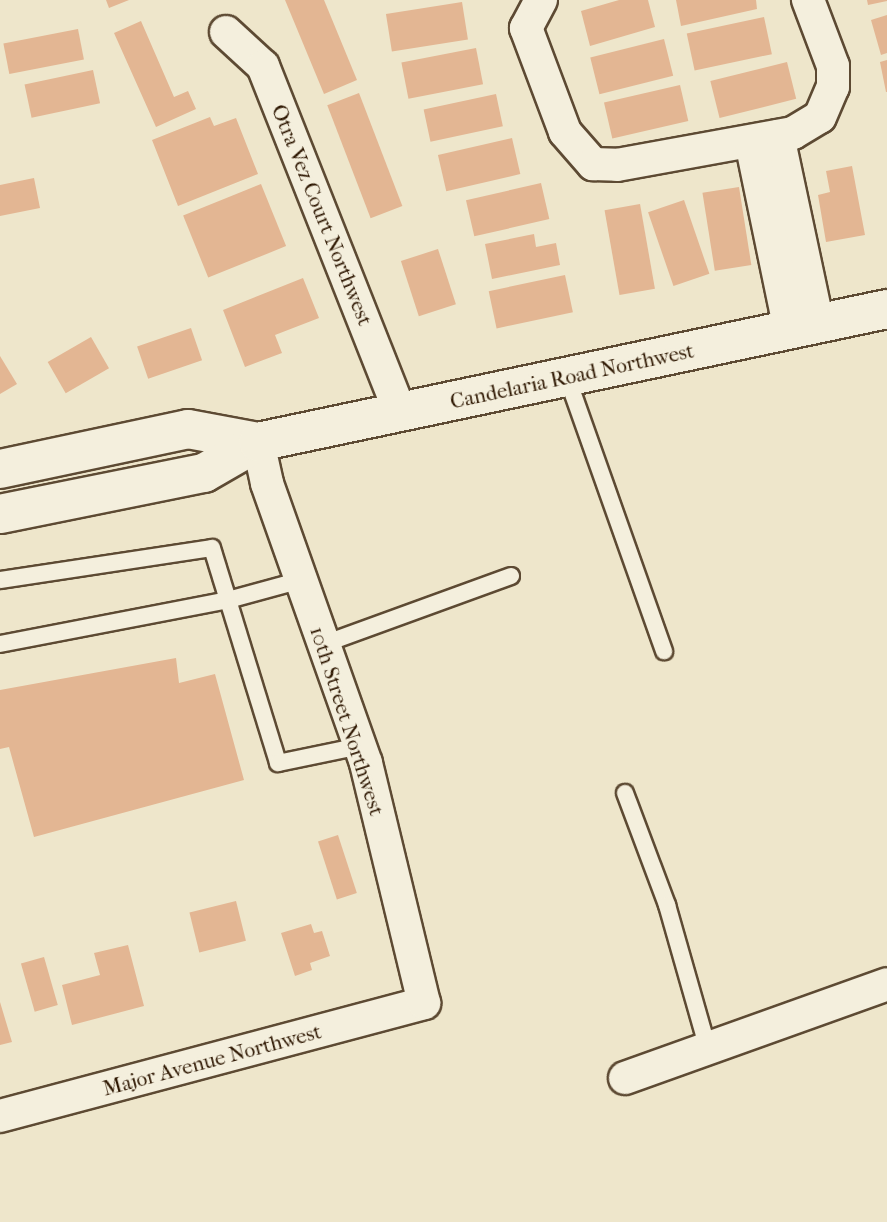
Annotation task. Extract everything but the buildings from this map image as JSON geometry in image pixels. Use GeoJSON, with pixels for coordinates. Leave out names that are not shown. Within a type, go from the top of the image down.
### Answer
{"type":"FeatureCollection","features":[{"type":"Feature","properties":{"kind":"main road","name":"Candelaria Road Northwest"},"geometry":{"type":"LineString","coordinates":[[0,514],[204,473],[258,442],[887,309]]}},
{"type":"Feature","properties":{"kind":"main road","name":"Candelaria Road Northwest"},"geometry":{"type":"LineString","coordinates":[[0,469],[188,429],[258,442]]}},
{"type":"Feature","properties":{"kind":"street"},"geometry":{"type":"LineString","coordinates":[[541,0],[526,28],[565,132],[593,164],[617,166],[793,133],[820,117],[833,87],[833,66],[808,0]]}},
{"type":"Feature","properties":{"kind":"street","name":"Otra Vez Court Northwest"},"geometry":{"type":"LineString","coordinates":[[226,32],[263,66],[400,412]]}},
{"type":"Feature","properties":{"kind":"street"},"geometry":{"type":"LineString","coordinates":[[764,139],[804,327]]}},
{"type":"Feature","properties":{"kind":"street","name":"10th Street Northwest"},"geometry":{"type":"LineString","coordinates":[[258,442],[267,483],[360,746],[425,1003]]}},
{"type":"Feature","properties":{"kind":"street"},"geometry":{"type":"LineString","coordinates":[[625,1078],[887,984]]}},
{"type":"Feature","properties":{"kind":"street","name":"Major Avenue Northwest"},"geometry":{"type":"LineString","coordinates":[[0,1116],[425,1003]]}},
{"type":"Feature","properties":{"kind":"lane"},"geometry":{"type":"LineString","coordinates":[[567,377],[664,651]]}},
{"type":"Feature","properties":{"kind":"lane"},"geometry":{"type":"LineString","coordinates":[[0,580],[212,548],[278,763],[360,746]]}},
{"type":"Feature","properties":{"kind":"lane"},"geometry":{"type":"LineString","coordinates":[[324,644],[511,576]]}},
{"type":"Feature","properties":{"kind":"lane"},"geometry":{"type":"LineString","coordinates":[[0,644],[228,600],[301,580]]}},
{"type":"Feature","properties":{"kind":"lane"},"geometry":{"type":"LineString","coordinates":[[625,793],[667,905],[708,1049]]}}]}
